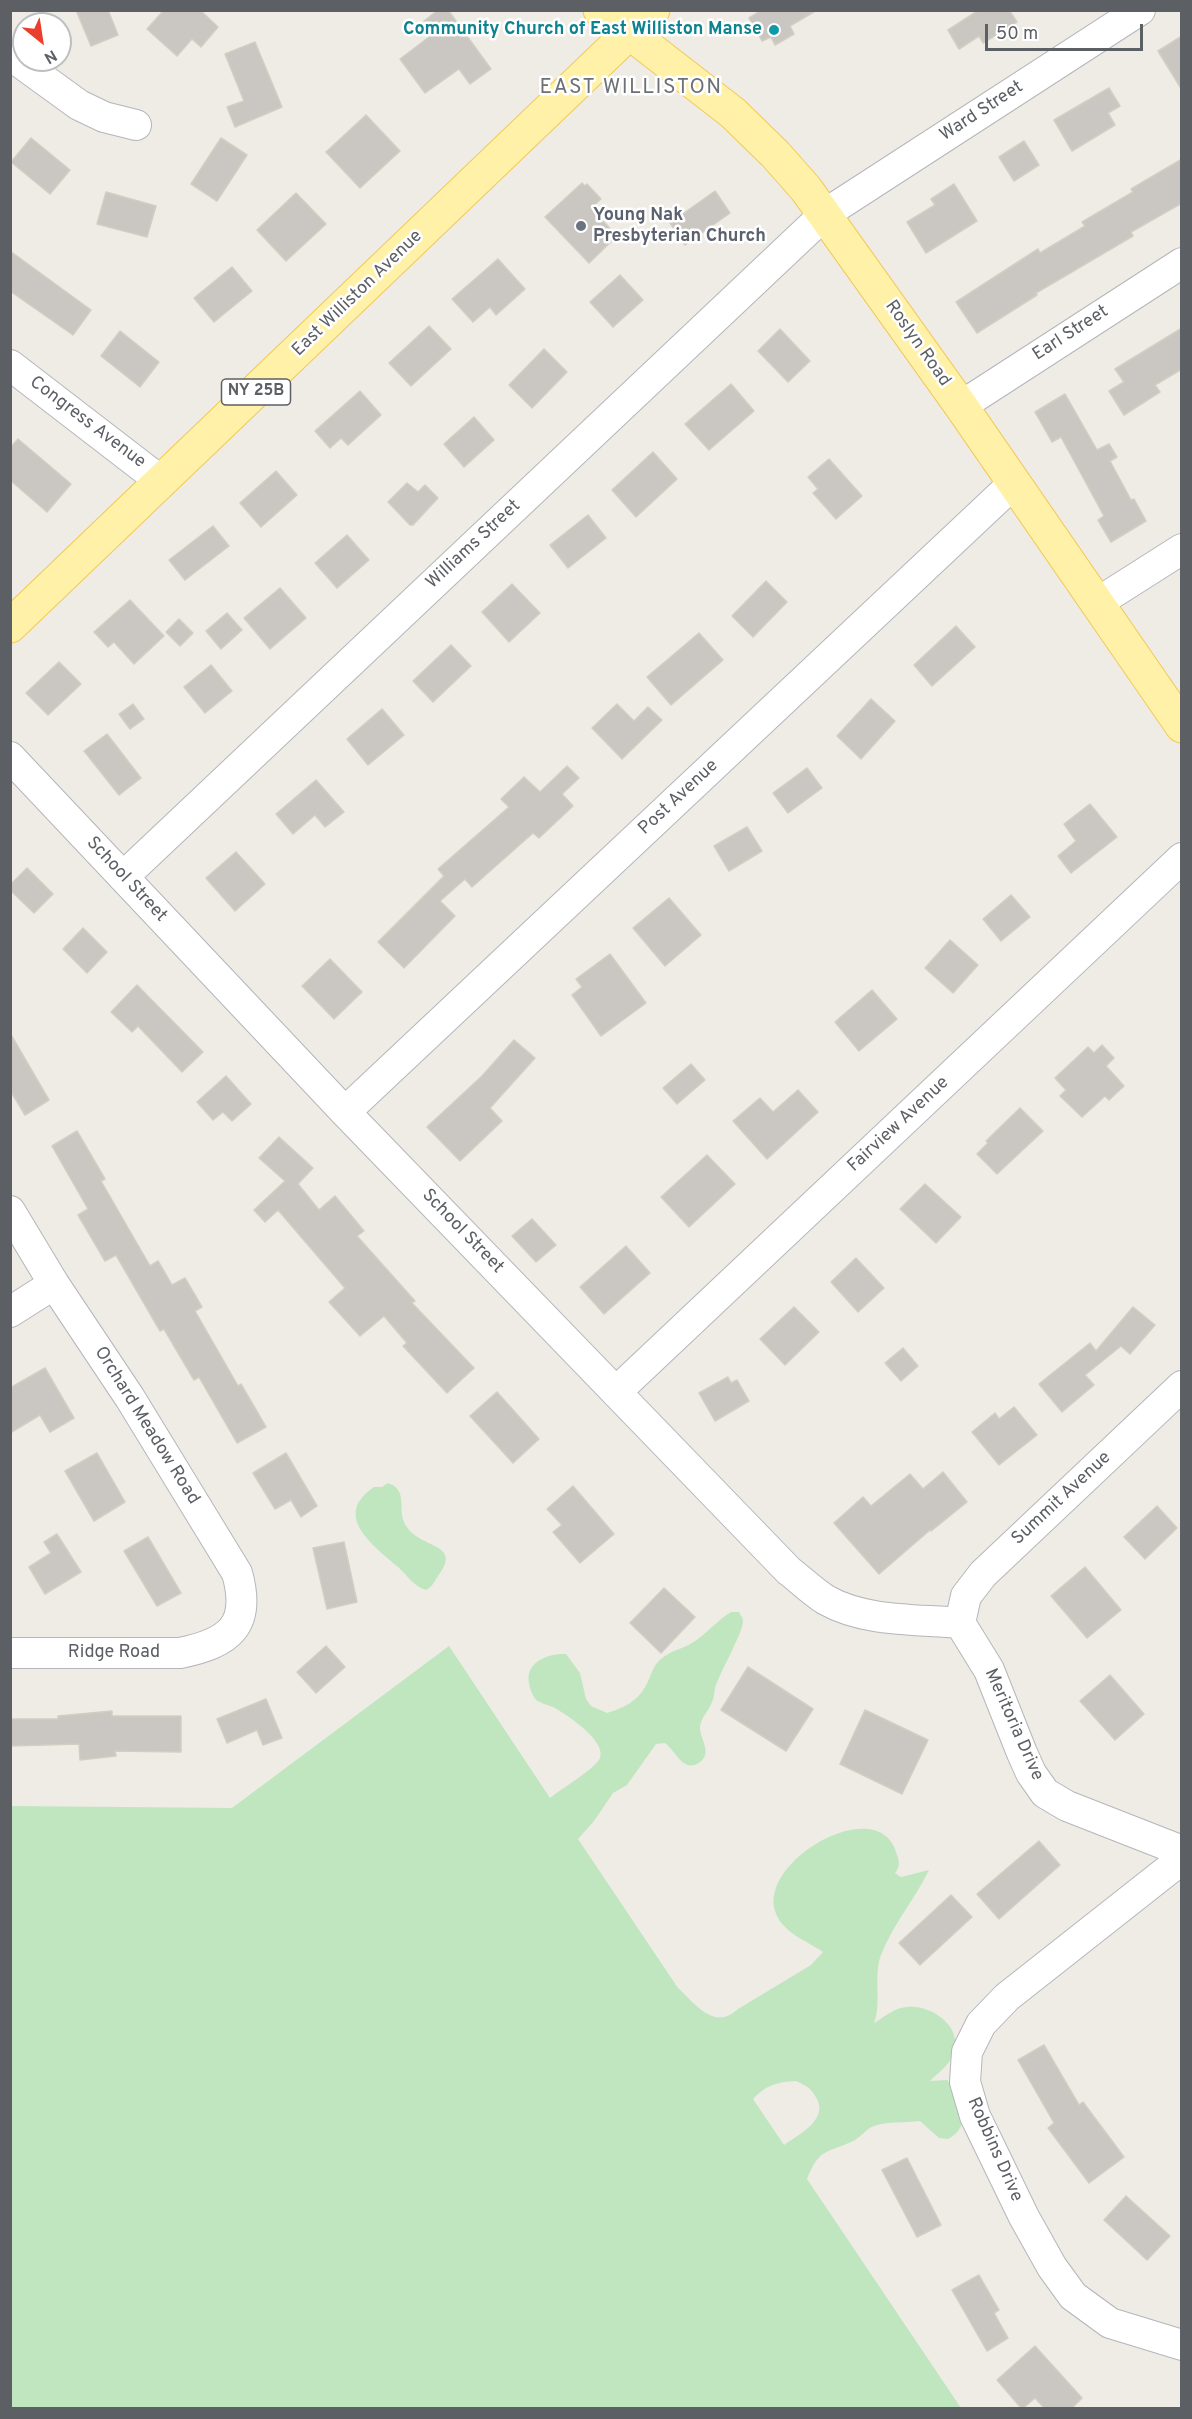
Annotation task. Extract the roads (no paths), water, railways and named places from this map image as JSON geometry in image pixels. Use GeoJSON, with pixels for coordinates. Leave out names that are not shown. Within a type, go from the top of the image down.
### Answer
{"type":"FeatureCollection","features":[{"type":"Feature","properties":{"kind":"main road","name":"Roslyn Road"},"geometry":{"type":"LineString","coordinates":[[600,10],[740,119],[792,172],[825,214],[961,406],[1182,726]]}},
{"type":"Feature","properties":{"kind":"main road","name":"East Williston Avenue"},"geometry":{"type":"LineString","coordinates":[[10,626],[653,10]]}},
{"type":"Feature","properties":{"kind":"street","name":"Ward Street"},"geometry":{"type":"LineString","coordinates":[[825,214],[1140,10]]}},
{"type":"Feature","properties":{"kind":"street"},"geometry":{"type":"LineString","coordinates":[[10,55],[79,105],[104,117],[136,125]]}},
{"type":"Feature","properties":{"kind":"street","name":"Williams Street"},"geometry":{"type":"LineString","coordinates":[[123,877],[825,214]]}},
{"type":"Feature","properties":{"kind":"street","name":"Earl Street"},"geometry":{"type":"LineString","coordinates":[[961,406],[1182,263]]}},
{"type":"Feature","properties":{"kind":"street","name":"Congress Avenue"},"geometry":{"type":"LineString","coordinates":[[10,365],[162,482]]}},
{"type":"Feature","properties":{"kind":"street","name":"Post Avenue"},"geometry":{"type":"LineString","coordinates":[[345,1112],[1014,483]]}},
{"type":"Feature","properties":{"kind":"street"},"geometry":{"type":"LineString","coordinates":[[1097,603],[1182,549]]}},
{"type":"Feature","properties":{"kind":"street","name":"School Street"},"geometry":{"type":"LineString","coordinates":[[10,758],[345,1112],[789,1571],[825,1599],[844,1608],[871,1616],[960,1623]]}},
{"type":"Feature","properties":{"kind":"street","name":"Fairview Avenue"},"geometry":{"type":"LineString","coordinates":[[617,1391],[1182,858]]}},
{"type":"Feature","properties":{"kind":"street","name":"Orchard Meadow Road"},"geometry":{"type":"LineString","coordinates":[[10,1211],[54,1284],[130,1398],[237,1573],[242,1592],[242,1607],[232,1630],[216,1642]]}},
{"type":"Feature","properties":{"kind":"street"},"geometry":{"type":"LineString","coordinates":[[10,1312],[54,1284]]}},
{"type":"Feature","properties":{"kind":"street","name":"Summit Avenue"},"geometry":{"type":"LineString","coordinates":[[960,1623],[966,1596],[983,1574],[1182,1386]]}},
{"type":"Feature","properties":{"kind":"street","name":"Meritoria Drive"},"geometry":{"type":"LineString","coordinates":[[960,1623],[989,1670],[1031,1773],[1045,1793],[1067,1806],[1182,1851]]}},
{"type":"Feature","properties":{"kind":"street","name":"Ridge Road"},"geometry":{"type":"LineString","coordinates":[[10,1653],[180,1653],[206,1648],[216,1642]]}},
{"type":"Feature","properties":{"kind":"street","name":"Robbins Drive"},"geometry":{"type":"LineString","coordinates":[[1182,1859],[1007,1997],[981,2024],[967,2052],[965,2082],[975,2116],[1024,2217],[1052,2267],[1073,2296],[1110,2323],[1182,2345]]}},
{"type":"Feature","properties":{"kind":"place","name":"Community Church of East Williston Manse"},"geometry":{"type":"Point","coordinates":[774,30]}},
{"type":"Feature","properties":{"kind":"place","name":"Young Nak Presbyterian Church"},"geometry":{"type":"Point","coordinates":[581,226]}},
{"type":"Feature","properties":{"kind":"district","name":"EAST WILLISTON"},"geometry":{"type":"Point","coordinates":[631,89]}}]}
